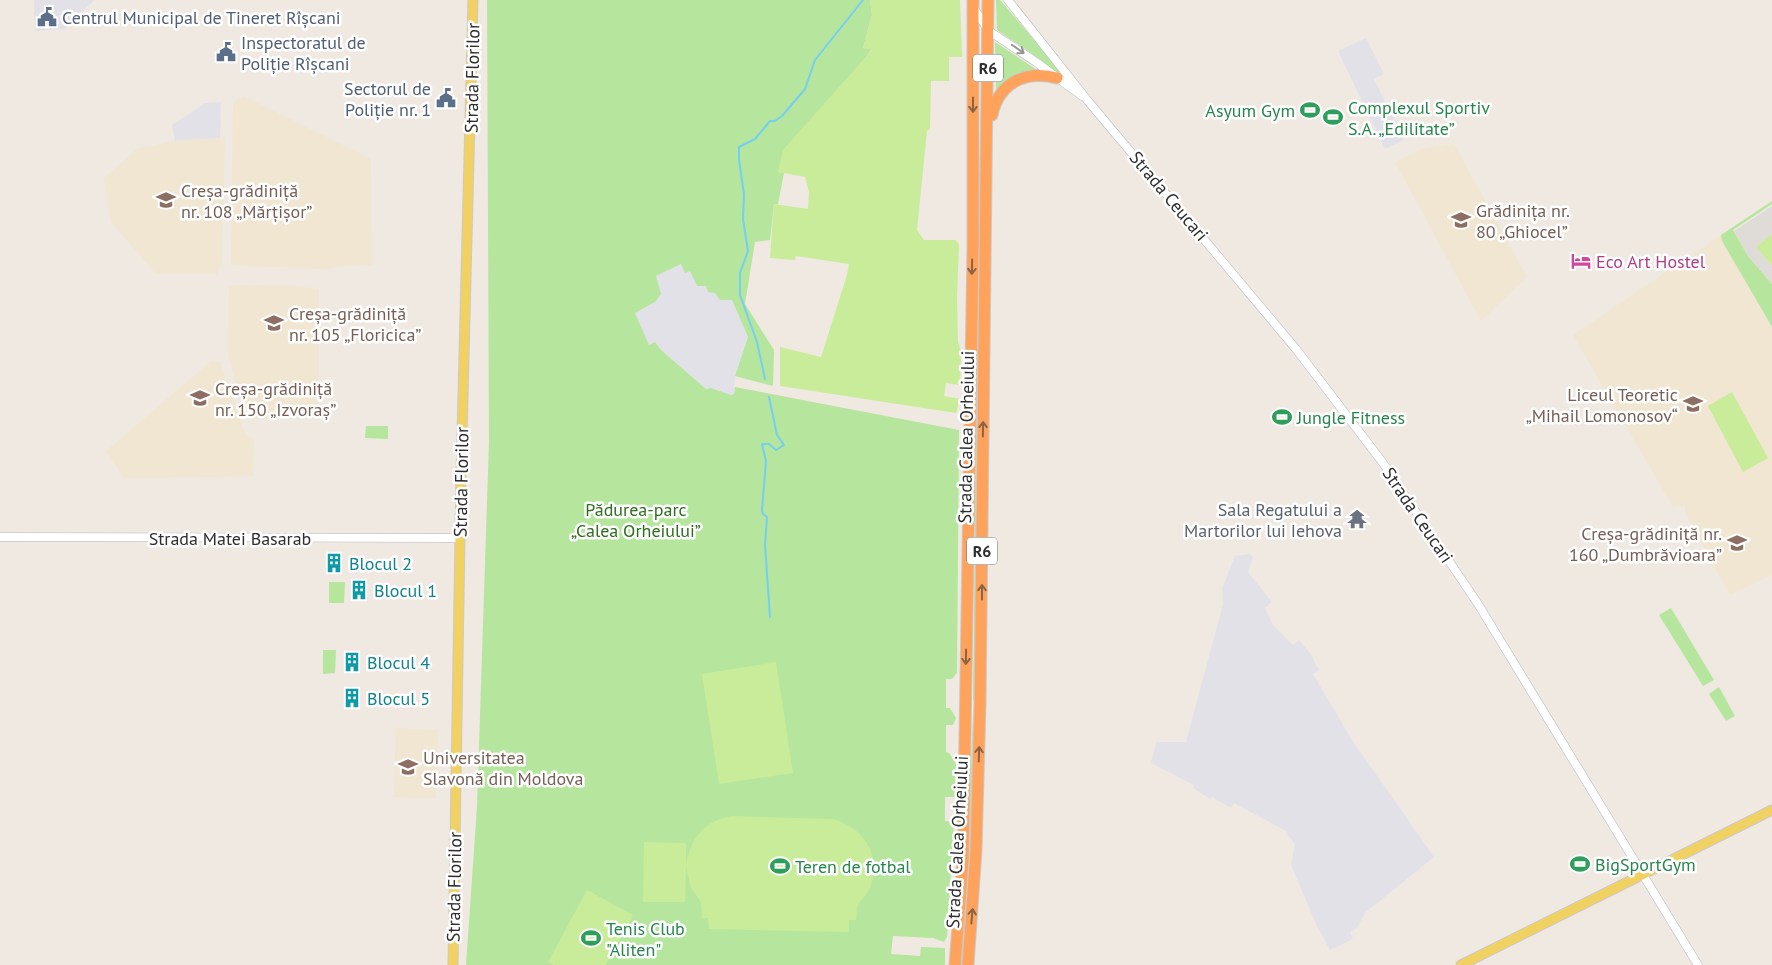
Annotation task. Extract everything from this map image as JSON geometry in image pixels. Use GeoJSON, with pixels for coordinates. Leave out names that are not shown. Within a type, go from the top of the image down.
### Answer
{"type":"FeatureCollection","features":[{"type":"Feature","properties":{"kind":"highway","name":"Strada Calea Orheiului"},"geometry":{"type":"LineString","coordinates":[[968,965],[976,850],[980,703],[988,142],[988,0]]}},
{"type":"Feature","properties":{"kind":"highway","name":"Strada Calea Orheiului"},"geometry":{"type":"LineString","coordinates":[[955,965],[963,860],[966,703],[974,147],[973,2]]}},
{"type":"Feature","properties":{"kind":"highway"},"geometry":{"type":"LineString","coordinates":[[974,147],[988,142],[994,104],[1016,80],[1031,75],[1057,78]]}},
{"type":"Feature","properties":{"kind":"highway"},"geometry":{"type":"LineString","coordinates":[[966,703],[980,703]]}},
{"type":"Feature","properties":{"kind":"main road","name":"Strada Florilor"},"geometry":{"type":"LineString","coordinates":[[453,965],[460,538],[474,0]]}},
{"type":"Feature","properties":{"kind":"main road"},"geometry":{"type":"LineString","coordinates":[[1461,965],[1772,810]]}},
{"type":"Feature","properties":{"kind":"street","name":"Strada Ceucari"},"geometry":{"type":"LineString","coordinates":[[1008,0],[1088,101],[1290,342],[1383,463],[1478,604],[1698,965]]}},
{"type":"Feature","properties":{"kind":"street","name":"Strada Ceucari"},"geometry":{"type":"LineString","coordinates":[[973,2],[979,18],[989,30],[1088,101]]}},
{"type":"Feature","properties":{"kind":"street","name":"Strada Matei Basarab"},"geometry":{"type":"LineString","coordinates":[[0,537],[460,538]]}},
{"type":"Feature","properties":{"kind":"shaded area"},"geometry":{"type":"Polygon","coordinates":[[[34,0],[94,0],[65,29],[35,31],[34,0]]]}},
{"type":"Feature","properties":{"kind":"shaded area"},"geometry":{"type":"Polygon","coordinates":[[[1366,38],[1384,74],[1374,79],[1404,140],[1385,149],[1338,51],[1366,38]]]}},
{"type":"Feature","properties":{"kind":"shaded area"},"geometry":{"type":"Polygon","coordinates":[[[244,96],[371,159],[372,265],[338,266],[327,269],[231,265],[233,102],[244,96]]]}},
{"type":"Feature","properties":{"kind":"shaded area"},"geometry":{"type":"Polygon","coordinates":[[[221,102],[220,138],[175,141],[172,125],[205,103],[221,102]]]}},
{"type":"Feature","properties":{"kind":"shaded area","name":"Creșa-grădiniță nr. 108 „Mărțișor”"},"geometry":{"type":"Polygon","coordinates":[[[225,138],[222,262],[217,274],[156,274],[111,222],[104,178],[137,149],[175,141],[225,138]]]}},
{"type":"Feature","properties":{"kind":"shaded area","name":"Grădinița nr. 80 „Ghiocel”"},"geometry":{"type":"Polygon","coordinates":[[[1454,144],[1527,277],[1481,321],[1395,162],[1421,149],[1454,144]]]}},
{"type":"Feature","properties":{"kind":"shaded area"},"geometry":{"type":"Polygon","coordinates":[[[1772,206],[1772,234],[1756,247],[1772,266],[1772,284],[1748,256],[1734,231],[1772,206]]]}},
{"type":"Feature","properties":{"kind":"shaded area","name":"Liceul Teoretic „Mihail Lomonosov“"},"geometry":{"type":"Polygon","coordinates":[[[1721,235],[1722,241],[1772,327],[1772,575],[1730,595],[1685,512],[1685,504],[1673,507],[1573,335],[1721,235]]]}},
{"type":"Feature","properties":{"kind":"shaded area"},"geometry":{"type":"Polygon","coordinates":[[[681,263],[715,293],[732,300],[748,337],[735,376],[734,394],[731,395],[711,388],[706,389],[661,350],[655,342],[649,345],[642,334],[635,313],[655,302],[656,276],[681,263]]]}},
{"type":"Feature","properties":{"kind":"shaded area","name":"Creșa-grădiniță nr. 105 „Floricica”"},"geometry":{"type":"Polygon","coordinates":[[[229,285],[298,286],[319,289],[319,418],[247,419],[228,356],[229,285]]]}},
{"type":"Feature","properties":{"kind":"shaded area","name":"Creșa-grădiniță nr. 150 „Izvoraș”"},"geometry":{"type":"Polygon","coordinates":[[[211,361],[220,362],[245,434],[254,440],[253,476],[124,478],[106,451],[211,361]]]}},
{"type":"Feature","properties":{"kind":"shaded area"},"geometry":{"type":"Polygon","coordinates":[[[1250,554],[1253,557],[1248,572],[1272,602],[1265,608],[1273,625],[1293,645],[1299,640],[1310,653],[1319,670],[1313,674],[1352,740],[1434,857],[1366,912],[1356,929],[1350,932],[1353,939],[1330,950],[1316,924],[1291,865],[1295,844],[1287,834],[1288,832],[1234,803],[1231,808],[1212,797],[1210,799],[1193,788],[1194,785],[1151,763],[1156,742],[1186,742],[1223,604],[1222,589],[1235,556],[1250,554]]]}},
{"type":"Feature","properties":{"kind":"shaded area"},"geometry":{"type":"Polygon","coordinates":[[[396,728],[438,730],[436,798],[394,797],[396,728]]]}},
{"type":"Feature","properties":{"kind":"green space","name":"Pădurea-parc „Calea Orheiului”"},"geometry":{"type":"Polygon","coordinates":[[[487,0],[870,0],[872,15],[863,48],[872,49],[778,172],[784,173],[778,204],[774,204],[770,240],[755,242],[745,304],[774,350],[773,386],[735,376],[748,337],[732,300],[720,300],[715,293],[708,292],[706,286],[697,286],[690,271],[685,273],[681,264],[656,276],[661,294],[655,302],[635,313],[649,345],[655,342],[661,350],[706,389],[711,388],[731,395],[734,394],[735,387],[959,430],[957,673],[952,679],[946,679],[946,708],[950,708],[956,718],[953,725],[946,725],[946,752],[949,753],[956,764],[955,797],[945,797],[945,821],[954,822],[947,937],[944,942],[933,938],[893,936],[891,954],[920,956],[921,947],[945,948],[945,965],[466,965],[477,807],[489,442],[487,0]]]}},
{"type":"Feature","properties":{"kind":"green space"},"geometry":{"type":"Polygon","coordinates":[[[870,0],[960,0],[962,57],[949,57],[949,81],[931,81],[930,129],[927,131],[917,230],[924,240],[956,240],[959,245],[957,298],[958,342],[961,351],[960,385],[946,383],[944,396],[960,399],[956,413],[780,386],[780,347],[821,357],[849,264],[796,256],[795,260],[770,258],[774,204],[808,209],[809,192],[805,177],[778,172],[783,150],[872,50],[863,48],[872,15],[870,0]]]}},
{"type":"Feature","properties":{"kind":"green space"},"geometry":{"type":"Polygon","coordinates":[[[996,0],[1000,0],[1075,88],[1037,57],[997,30],[996,0]]]}},
{"type":"Feature","properties":{"kind":"green space"},"geometry":{"type":"Polygon","coordinates":[[[995,42],[1040,72],[996,95],[995,42]]]}},
{"type":"Feature","properties":{"kind":"green space"},"geometry":{"type":"Polygon","coordinates":[[[1772,201],[1772,204],[1733,230],[1748,256],[1772,284],[1772,327],[1722,241],[1721,235],[1772,201]]]}},
{"type":"Feature","properties":{"kind":"green space"},"geometry":{"type":"Polygon","coordinates":[[[1772,234],[1772,266],[1756,247],[1772,234]]]}},
{"type":"Feature","properties":{"kind":"green space"},"geometry":{"type":"Polygon","coordinates":[[[979,333],[974,699],[973,700],[977,334],[979,333]]]}},
{"type":"Feature","properties":{"kind":"green space"},"geometry":{"type":"Polygon","coordinates":[[[1732,392],[1768,458],[1743,472],[1708,406],[1732,392]]]}},
{"type":"Feature","properties":{"kind":"green space"},"geometry":{"type":"Polygon","coordinates":[[[366,426],[388,426],[388,439],[365,438],[366,426]]]}},
{"type":"Feature","properties":{"kind":"green space"},"geometry":{"type":"Polygon","coordinates":[[[329,582],[345,582],[344,603],[329,603],[329,582]]]}},
{"type":"Feature","properties":{"kind":"green space"},"geometry":{"type":"Polygon","coordinates":[[[1671,608],[1714,680],[1703,686],[1659,615],[1671,608]]]}},
{"type":"Feature","properties":{"kind":"green space"},"geometry":{"type":"Polygon","coordinates":[[[323,650],[336,650],[335,673],[323,674],[323,650]]]}},
{"type":"Feature","properties":{"kind":"green space"},"geometry":{"type":"Polygon","coordinates":[[[776,662],[793,773],[719,784],[702,674],[776,662]]]}},
{"type":"Feature","properties":{"kind":"green space"},"geometry":{"type":"Polygon","coordinates":[[[1719,687],[1735,716],[1726,721],[1709,694],[1719,687]]]}},
{"type":"Feature","properties":{"kind":"green space"},"geometry":{"type":"Polygon","coordinates":[[[973,713],[972,825],[966,938],[964,938],[973,713]]]}},
{"type":"Feature","properties":{"kind":"green space"},"geometry":{"type":"Polygon","coordinates":[[[732,816],[833,819],[853,828],[861,835],[871,853],[874,863],[874,874],[870,888],[857,906],[856,920],[849,920],[849,932],[709,929],[708,918],[702,918],[701,902],[691,888],[686,867],[685,902],[643,902],[644,842],[686,843],[686,863],[692,845],[701,832],[714,822],[732,816]]]}},
{"type":"Feature","properties":{"kind":"green space","name":"Tenis Club \"Aliten\""},"geometry":{"type":"Polygon","coordinates":[[[587,890],[633,915],[606,965],[554,965],[548,962],[587,890]]]}},
{"type":"Feature","properties":{"kind":"waterway"},"geometry":{"type":"LineString","coordinates":[[765,379],[757,342],[740,295],[740,273],[748,251],[743,219],[744,194],[739,147],[755,139],[770,121],[775,121],[782,116],[805,89],[815,60],[863,0]]}},
{"type":"Feature","properties":{"kind":"waterway"},"geometry":{"type":"LineString","coordinates":[[769,397],[777,435],[784,445],[776,450],[769,444],[762,444],[766,461],[762,510],[763,514],[767,517],[765,545],[770,617]]}},
{"type":"Feature","properties":{"kind":"place","name":"Centrul Municipal de Tineret Rîșcani"},"geometry":{"type":"Point","coordinates":[47,17]}},
{"type":"Feature","properties":{"kind":"place","name":"Inspectoratul de Poliție Rîșcani"},"geometry":{"type":"Point","coordinates":[226,52]}},
{"type":"Feature","properties":{"kind":"place","name":"Sectorul de Poliție nr. 1"},"geometry":{"type":"Point","coordinates":[446,98]}},
{"type":"Feature","properties":{"kind":"place","name":"Asyum Gym"},"geometry":{"type":"Point","coordinates":[1310,110]}},
{"type":"Feature","properties":{"kind":"place","name":"Complexul Sportiv S.A. „Edilitate”"},"geometry":{"type":"Point","coordinates":[1333,117]}},
{"type":"Feature","properties":{"kind":"place","name":"Creșa-grădiniță nr. 108 „Mărțișor”"},"geometry":{"type":"Point","coordinates":[166,200]}},
{"type":"Feature","properties":{"kind":"place","name":"Grădinița nr. 80 „Ghiocel”"},"geometry":{"type":"Point","coordinates":[1461,220]}},
{"type":"Feature","properties":{"kind":"place","name":"Eco Art Hostel"},"geometry":{"type":"Point","coordinates":[1581,261]}},
{"type":"Feature","properties":{"kind":"place","name":"Creșa-grădiniță nr. 105 „Floricica”"},"geometry":{"type":"Point","coordinates":[274,323]}},
{"type":"Feature","properties":{"kind":"place","name":"Creșa-grădiniță nr. 150 „Izvoraș”"},"geometry":{"type":"Point","coordinates":[200,398]}},
{"type":"Feature","properties":{"kind":"place","name":"Liceul Teoretic „Mihail Lomonosov“"},"geometry":{"type":"Point","coordinates":[1693,404]}},
{"type":"Feature","properties":{"kind":"place","name":"Jungle Fitness"},"geometry":{"type":"Point","coordinates":[1282,417]}},
{"type":"Feature","properties":{"kind":"place","name":"Sala Regatului a Martorilor lui Iehova"},"geometry":{"type":"Point","coordinates":[1357,519]}},
{"type":"Feature","properties":{"kind":"place","name":"Creșa-grădiniță nr. 160 „Dumbrăvioara”"},"geometry":{"type":"Point","coordinates":[1737,543]}},
{"type":"Feature","properties":{"kind":"place","name":"Blocul 2"},"geometry":{"type":"Point","coordinates":[334,563]}},
{"type":"Feature","properties":{"kind":"place","name":"Blocul 1"},"geometry":{"type":"Point","coordinates":[359,590]}},
{"type":"Feature","properties":{"kind":"place","name":"Blocul 4"},"geometry":{"type":"Point","coordinates":[352,662]}},
{"type":"Feature","properties":{"kind":"place","name":"Blocul 5"},"geometry":{"type":"Point","coordinates":[352,698]}},
{"type":"Feature","properties":{"kind":"place","name":"Universitatea Slavonă din Moldova"},"geometry":{"type":"Point","coordinates":[408,767]}},
{"type":"Feature","properties":{"kind":"place","name":"BigSportGym"},"geometry":{"type":"Point","coordinates":[1580,864]}},
{"type":"Feature","properties":{"kind":"place","name":"Teren de fotbal"},"geometry":{"type":"Point","coordinates":[780,866]}},
{"type":"Feature","properties":{"kind":"place","name":"Tenis Club \"Aliten\""},"geometry":{"type":"Point","coordinates":[591,938]}}]}
